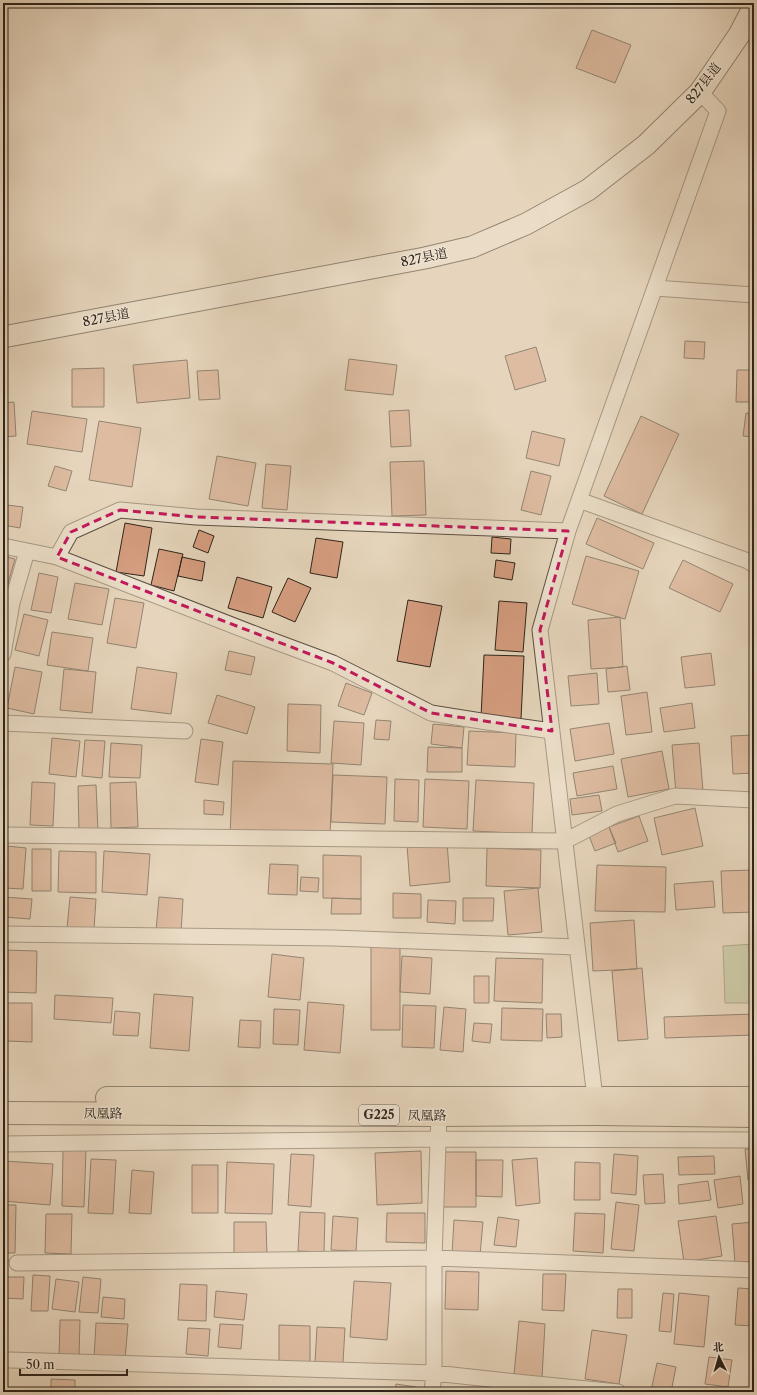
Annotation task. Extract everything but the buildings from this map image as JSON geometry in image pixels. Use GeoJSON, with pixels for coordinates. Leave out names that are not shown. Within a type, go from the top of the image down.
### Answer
{"type":"FeatureCollection","features":[{"type":"Feature","properties":{"kind":"highway","name":"凤凰路"},"geometry":{"type":"LineString","coordinates":[[3,1098],[596,1106],[754,1116]]}},
{"type":"Feature","properties":{"kind":"highway","name":"凤凰路"},"geometry":{"type":"LineString","coordinates":[[3,1113],[439,1115],[754,1098]]}},
{"type":"Feature","properties":{"kind":"main road","name":"827县道"},"geometry":{"type":"LineString","coordinates":[[3,336],[417,260],[472,247],[526,224],[588,190],[646,145],[700,92],[739,34],[754,6]]}},
{"type":"Feature","properties":{"kind":"street"},"geometry":{"type":"LineString","coordinates":[[596,1106],[540,630],[568,531],[718,110],[700,92]]}},
{"type":"Feature","properties":{"kind":"street"},"geometry":{"type":"LineString","coordinates":[[655,288],[754,295]]}},
{"type":"Feature","properties":{"kind":"street"},"geometry":{"type":"LineString","coordinates":[[579,500],[754,565]]}},
{"type":"Feature","properties":{"kind":"street"},"geometry":{"type":"LineString","coordinates":[[57,557],[71,532],[120,510],[196,516],[568,531]]}},
{"type":"Feature","properties":{"kind":"street"},"geometry":{"type":"LineString","coordinates":[[3,546],[57,557],[260,636],[334,663],[431,713],[552,731]]}},
{"type":"Feature","properties":{"kind":"street"},"geometry":{"type":"LineString","coordinates":[[3,654],[12,602],[27,551]]}},
{"type":"Feature","properties":{"kind":"street"},"geometry":{"type":"LineString","coordinates":[[3,723],[185,731]]}},
{"type":"Feature","properties":{"kind":"street"},"geometry":{"type":"LineString","coordinates":[[3,835],[565,841],[617,814],[675,796],[754,800]]}},
{"type":"Feature","properties":{"kind":"street"},"geometry":{"type":"LineString","coordinates":[[3,934],[332,938],[577,947]]}},
{"type":"Feature","properties":{"kind":"street"},"geometry":{"type":"LineString","coordinates":[[432,1392],[434,1373],[434,1258],[439,1115]]}},
{"type":"Feature","properties":{"kind":"street"},"geometry":{"type":"LineString","coordinates":[[3,1144],[438,1139],[754,1140]]}},
{"type":"Feature","properties":{"kind":"street"},"geometry":{"type":"LineString","coordinates":[[17,1263],[434,1258],[754,1270]]}},
{"type":"Feature","properties":{"kind":"street"},"geometry":{"type":"LineString","coordinates":[[10,1360],[434,1373],[618,1392]]}},
{"type":"Feature","properties":{"kind":"highlighted area"},"geometry":{"type":"Polygon","coordinates":[[[120,510],[196,517],[568,531],[540,630],[552,731],[431,713],[333,663],[57,557],[71,532],[120,510]]]}},
{"type":"Feature","properties":{"kind":"green space"},"geometry":{"type":"Polygon","coordinates":[[[754,944],[754,1003],[725,1003],[723,946],[754,944]]]}}]}
